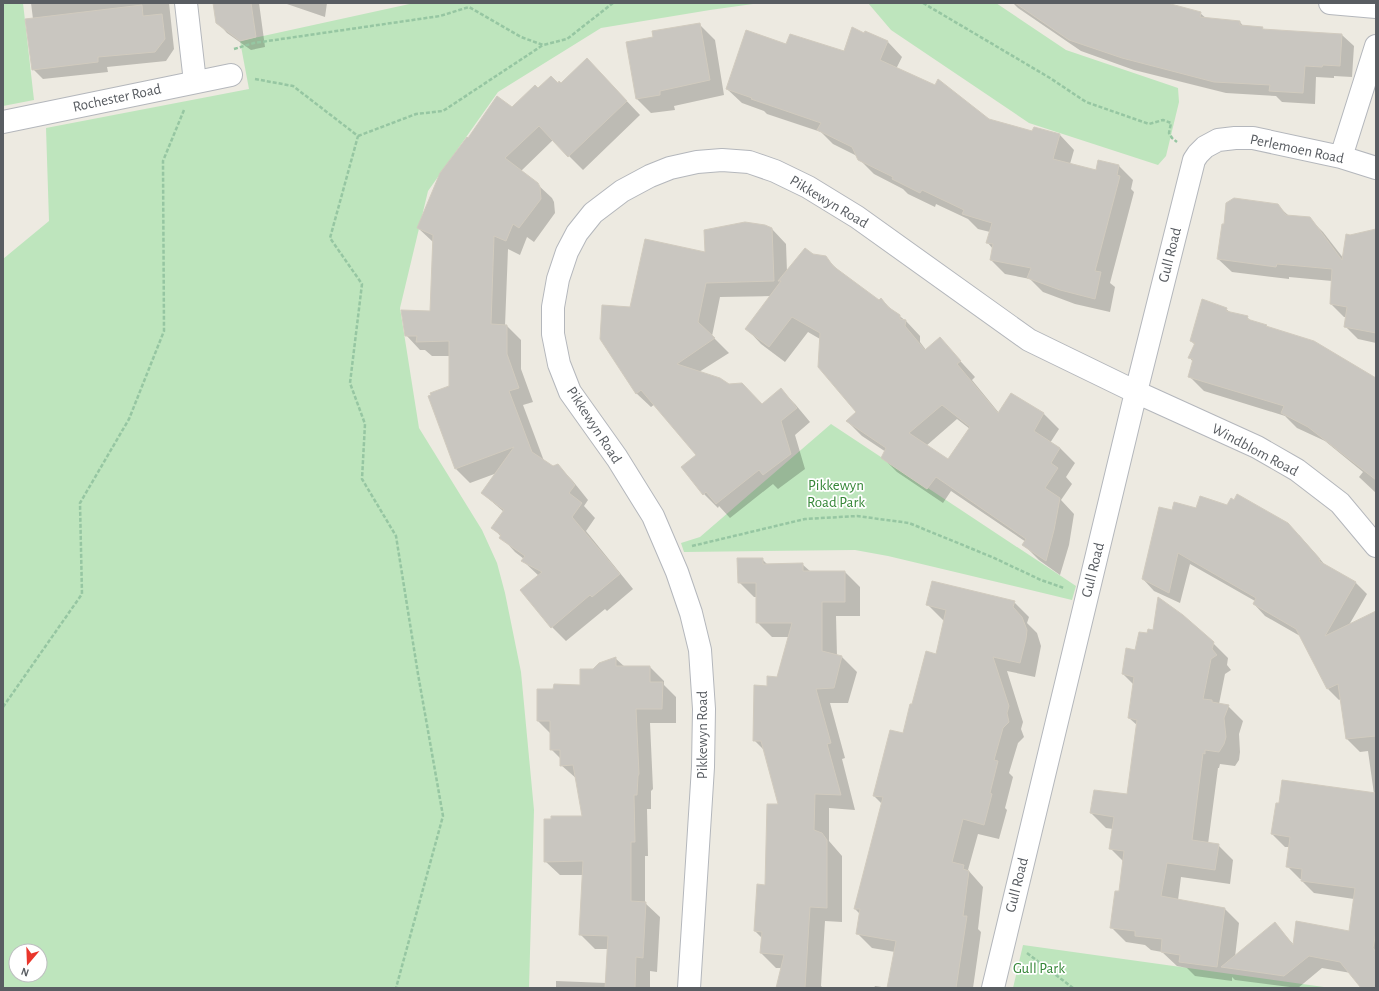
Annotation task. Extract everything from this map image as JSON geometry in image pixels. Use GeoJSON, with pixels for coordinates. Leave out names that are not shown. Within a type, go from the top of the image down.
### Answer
{"type":"FeatureCollection","features":[{"type":"Feature","properties":{"kind":"street"},"geometry":{"type":"LineString","coordinates":[[186,3],[195,82]]}},
{"type":"Feature","properties":{"kind":"street"},"geometry":{"type":"LineString","coordinates":[[1330,3],[1376,7]]}},
{"type":"Feature","properties":{"kind":"street"},"geometry":{"type":"LineString","coordinates":[[1341,157],[1376,46]]}},
{"type":"Feature","properties":{"kind":"street","name":"Rochester Road"},"geometry":{"type":"LineString","coordinates":[[3,122],[232,75]]}},
{"type":"Feature","properties":{"kind":"street","name":"Perlemoen Road"},"geometry":{"type":"LineString","coordinates":[[1198,154],[1205,147],[1218,140],[1253,138],[1341,157],[1376,168]]}},
{"type":"Feature","properties":{"kind":"street","name":"Gull Road"},"geometry":{"type":"LineString","coordinates":[[993,988],[1136,392],[1191,169],[1198,154]]}},
{"type":"Feature","properties":{"kind":"street","name":"Pikkewyn Road"},"geometry":{"type":"LineString","coordinates":[[689,988],[703,767],[704,709],[700,650],[692,613],[669,552],[653,516],[616,458],[570,392],[558,364],[553,334],[553,307],[558,279],[567,252],[577,232],[594,213],[622,191],[650,176],[670,168],[697,162],[722,160],[749,162],[808,187],[857,217],[1029,340],[1136,392]]}},
{"type":"Feature","properties":{"kind":"street","name":"Windblom Road"},"geometry":{"type":"LineString","coordinates":[[1136,392],[1257,447],[1296,470],[1340,502],[1376,546]]}},
{"type":"Feature","properties":{"kind":"path"},"geometry":{"type":"LineString","coordinates":[[358,136],[416,114],[443,111],[543,45],[567,39],[613,3]]}},
{"type":"Feature","properties":{"kind":"path"},"geometry":{"type":"LineString","coordinates":[[923,3],[1050,78],[1086,102],[1149,124],[1163,120],[1171,123],[1169,133],[1172,138]]}},
{"type":"Feature","properties":{"kind":"path"},"geometry":{"type":"LineString","coordinates":[[227,51],[254,43],[440,16],[469,7],[521,37],[543,45]]}},
{"type":"Feature","properties":{"kind":"path"},"geometry":{"type":"LineString","coordinates":[[232,75],[293,86],[358,136]]}},
{"type":"Feature","properties":{"kind":"path"},"geometry":{"type":"LineString","coordinates":[[3,707],[82,594],[80,503],[129,419],[164,331],[163,161],[195,82]]}},
{"type":"Feature","properties":{"kind":"path"},"geometry":{"type":"LineString","coordinates":[[358,136],[330,238],[362,284],[350,383],[365,424],[362,479],[396,536],[443,816],[396,988]]}},
{"type":"Feature","properties":{"kind":"path"},"geometry":{"type":"LineString","coordinates":[[669,552],[805,519],[857,516],[909,523],[992,557],[1040,580],[1087,597]]}},
{"type":"Feature","properties":{"kind":"path"},"geometry":{"type":"LineString","coordinates":[[1003,944],[1022,950],[1033,956],[1073,988]]}},
{"type":"Feature","properties":{"kind":"green space"},"geometry":{"type":"Polygon","coordinates":[[[3,3],[23,3],[34,100],[3,106],[3,3]]]}},
{"type":"Feature","properties":{"kind":"green space"},"geometry":{"type":"Polygon","coordinates":[[[414,3],[760,3],[601,28],[498,92],[428,191],[400,308],[419,428],[482,530],[497,563],[505,593],[521,672],[534,810],[529,988],[3,988],[3,259],[49,221],[46,128],[249,89],[240,41],[414,3]]]}},
{"type":"Feature","properties":{"kind":"green space"},"geometry":{"type":"Polygon","coordinates":[[[868,3],[996,3],[1066,50],[1178,88],[1179,102],[1166,156],[1158,165],[1029,123],[891,30],[868,3]]]}},
{"type":"Feature","properties":{"kind":"green space","name":"Pikkewyn Road Park"},"geometry":{"type":"Polygon","coordinates":[[[831,424],[1076,586],[1072,600],[888,556],[855,550],[684,552],[681,543],[700,537],[831,424]]]}},
{"type":"Feature","properties":{"kind":"green space","name":"Gull Park"},"geometry":{"type":"Polygon","coordinates":[[[1023,945],[1331,988],[1013,988],[1023,945]]]}},
{"type":"Feature","properties":{"kind":"building"},"geometry":{"type":"Polygon","coordinates":[[[213,3],[251,3],[256,37],[240,41],[216,23],[213,3]]]}},
{"type":"Feature","properties":{"kind":"building"},"geometry":{"type":"Polygon","coordinates":[[[1015,3],[1167,3],[1201,12],[1200,17],[1240,21],[1240,25],[1263,27],[1262,29],[1342,34],[1340,66],[1305,66],[1303,93],[1269,91],[1270,85],[1214,82],[1122,58],[1069,40],[1015,3]]]}},
{"type":"Feature","properties":{"kind":"building"},"geometry":{"type":"Polygon","coordinates":[[[142,5],[143,16],[162,14],[165,39],[155,52],[98,57],[98,62],[32,70],[25,19],[142,5]]]}},
{"type":"Feature","properties":{"kind":"building"},"geometry":{"type":"Polygon","coordinates":[[[700,23],[710,80],[660,91],[660,95],[636,99],[626,42],[653,37],[652,31],[700,23]]]}},
{"type":"Feature","properties":{"kind":"building"},"geometry":{"type":"Polygon","coordinates":[[[852,27],[864,33],[865,31],[888,41],[880,60],[935,85],[938,79],[989,119],[1032,131],[1034,127],[1060,134],[1053,159],[1096,170],[1098,160],[1119,165],[1117,175],[1120,176],[1095,271],[1101,272],[1095,299],[1060,290],[1027,278],[1031,268],[990,260],[993,244],[986,243],[992,223],[962,214],[964,210],[922,190],[920,193],[892,179],[893,177],[858,160],[852,147],[817,130],[821,123],[726,89],[746,30],[786,44],[790,34],[844,51],[852,27]]]}},
{"type":"Feature","properties":{"kind":"building"},"geometry":{"type":"Polygon","coordinates":[[[587,58],[627,101],[568,157],[539,126],[505,158],[538,183],[540,187],[541,199],[519,228],[513,224],[506,241],[494,236],[491,324],[507,325],[507,354],[519,388],[509,391],[532,452],[553,466],[558,464],[575,485],[569,493],[582,503],[572,517],[620,574],[592,597],[590,595],[551,628],[520,590],[542,572],[521,561],[525,556],[499,538],[501,535],[491,528],[504,510],[481,493],[514,447],[455,469],[428,396],[431,395],[430,393],[449,386],[449,341],[416,342],[417,336],[405,336],[401,310],[430,311],[433,235],[417,228],[440,173],[467,137],[468,138],[497,96],[512,107],[535,85],[538,88],[551,76],[558,83],[559,81],[561,83],[587,58]]]}},
{"type":"Feature","properties":{"kind":"building"},"geometry":{"type":"Polygon","coordinates":[[[1234,198],[1278,204],[1286,215],[1310,217],[1342,260],[1346,234],[1350,235],[1376,229],[1376,333],[1344,327],[1347,307],[1330,304],[1332,269],[1277,264],[1276,267],[1217,259],[1222,224],[1224,224],[1226,203],[1234,198]]]}},
{"type":"Feature","properties":{"kind":"building"},"geometry":{"type":"Polygon","coordinates":[[[745,222],[765,225],[772,228],[774,281],[706,283],[698,322],[715,338],[677,364],[720,378],[729,384],[742,383],[762,404],[781,388],[797,408],[781,421],[791,454],[763,475],[759,470],[716,504],[706,492],[703,495],[681,467],[696,455],[641,390],[636,394],[600,339],[602,305],[630,307],[645,239],[705,252],[704,230],[745,222]]]}},
{"type":"Feature","properties":{"kind":"building"},"geometry":{"type":"Polygon","coordinates":[[[805,248],[813,254],[826,256],[833,266],[879,300],[881,298],[888,307],[900,315],[900,319],[906,320],[905,326],[925,350],[940,337],[961,361],[957,364],[998,413],[1011,393],[1044,413],[1034,431],[1060,448],[1051,463],[1058,468],[1045,488],[1060,498],[1046,561],[1022,545],[1026,539],[936,477],[927,489],[881,458],[886,448],[846,421],[856,412],[818,367],[820,333],[792,317],[769,347],[745,329],[781,281],[778,281],[805,248]],[[942,405],[909,433],[948,459],[970,427],[942,405]]]}},
{"type":"Feature","properties":{"kind":"building"},"geometry":{"type":"Polygon","coordinates":[[[1202,299],[1227,308],[1226,311],[1248,316],[1247,319],[1314,341],[1376,378],[1376,480],[1308,427],[1281,413],[1284,406],[1188,377],[1193,359],[1188,358],[1195,343],[1190,341],[1202,299]]]}},
{"type":"Feature","properties":{"kind":"building"},"geometry":{"type":"Polygon","coordinates":[[[1237,494],[1288,523],[1320,559],[1319,561],[1356,582],[1325,636],[1376,611],[1376,736],[1346,739],[1338,684],[1327,689],[1296,629],[1253,604],[1256,598],[1178,553],[1169,593],[1142,579],[1159,507],[1172,510],[1174,502],[1196,508],[1200,496],[1227,505],[1231,498],[1234,500],[1237,494]]]}},
{"type":"Feature","properties":{"kind":"building"},"geometry":{"type":"Polygon","coordinates":[[[737,558],[763,558],[763,564],[803,563],[803,571],[845,571],[845,602],[822,602],[822,651],[842,656],[834,688],[816,689],[831,743],[827,744],[841,795],[815,794],[814,830],[822,833],[827,840],[827,908],[810,907],[805,988],[776,988],[784,955],[760,953],[762,932],[754,931],[757,884],[765,885],[767,804],[778,804],[761,741],[753,741],[754,685],[767,686],[767,676],[777,677],[792,623],[756,623],[756,583],[738,583],[737,558]]]}},
{"type":"Feature","properties":{"kind":"building"},"geometry":{"type":"Polygon","coordinates":[[[932,581],[1015,601],[1013,607],[1022,617],[1027,630],[1020,663],[993,657],[1009,706],[1007,713],[1009,722],[1003,728],[994,760],[998,761],[984,825],[963,819],[952,862],[964,865],[963,869],[969,871],[963,916],[967,916],[956,988],[887,988],[896,941],[856,934],[860,909],[854,909],[883,797],[873,796],[890,730],[903,733],[926,651],[936,654],[946,610],[926,605],[932,581]]]}},
{"type":"Feature","properties":{"kind":"building"},"geometry":{"type":"Polygon","coordinates":[[[1158,597],[1183,615],[1214,642],[1212,649],[1217,655],[1211,659],[1203,699],[1229,705],[1224,718],[1226,737],[1224,744],[1219,752],[1205,750],[1205,754],[1203,753],[1192,840],[1219,844],[1215,870],[1167,863],[1161,896],[1225,908],[1217,967],[1179,962],[1180,955],[1161,952],[1162,939],[1135,936],[1135,931],[1110,928],[1115,891],[1119,891],[1124,851],[1109,849],[1114,817],[1090,813],[1094,790],[1127,794],[1137,720],[1128,718],[1134,677],[1122,674],[1126,648],[1135,650],[1139,632],[1147,633],[1148,629],[1153,630],[1158,597]]]}},
{"type":"Feature","properties":{"kind":"building"},"geometry":{"type":"Polygon","coordinates":[[[616,657],[616,666],[650,666],[650,682],[663,682],[662,709],[636,709],[639,774],[637,795],[634,795],[635,842],[631,842],[631,901],[646,902],[643,958],[636,957],[635,988],[605,988],[608,936],[579,935],[583,861],[544,862],[544,819],[551,819],[551,816],[582,816],[573,765],[560,766],[560,750],[550,750],[550,721],[537,721],[537,689],[553,689],[554,684],[580,685],[580,669],[593,669],[599,663],[616,657]]]}},
{"type":"Feature","properties":{"kind":"building"},"geometry":{"type":"Polygon","coordinates":[[[1282,780],[1376,793],[1376,932],[1373,948],[1376,952],[1376,988],[1361,988],[1340,962],[1309,956],[1284,976],[1221,967],[1275,922],[1293,945],[1296,921],[1349,931],[1355,888],[1301,881],[1302,869],[1286,867],[1290,837],[1271,834],[1276,803],[1279,803],[1282,780]]]}}]}
